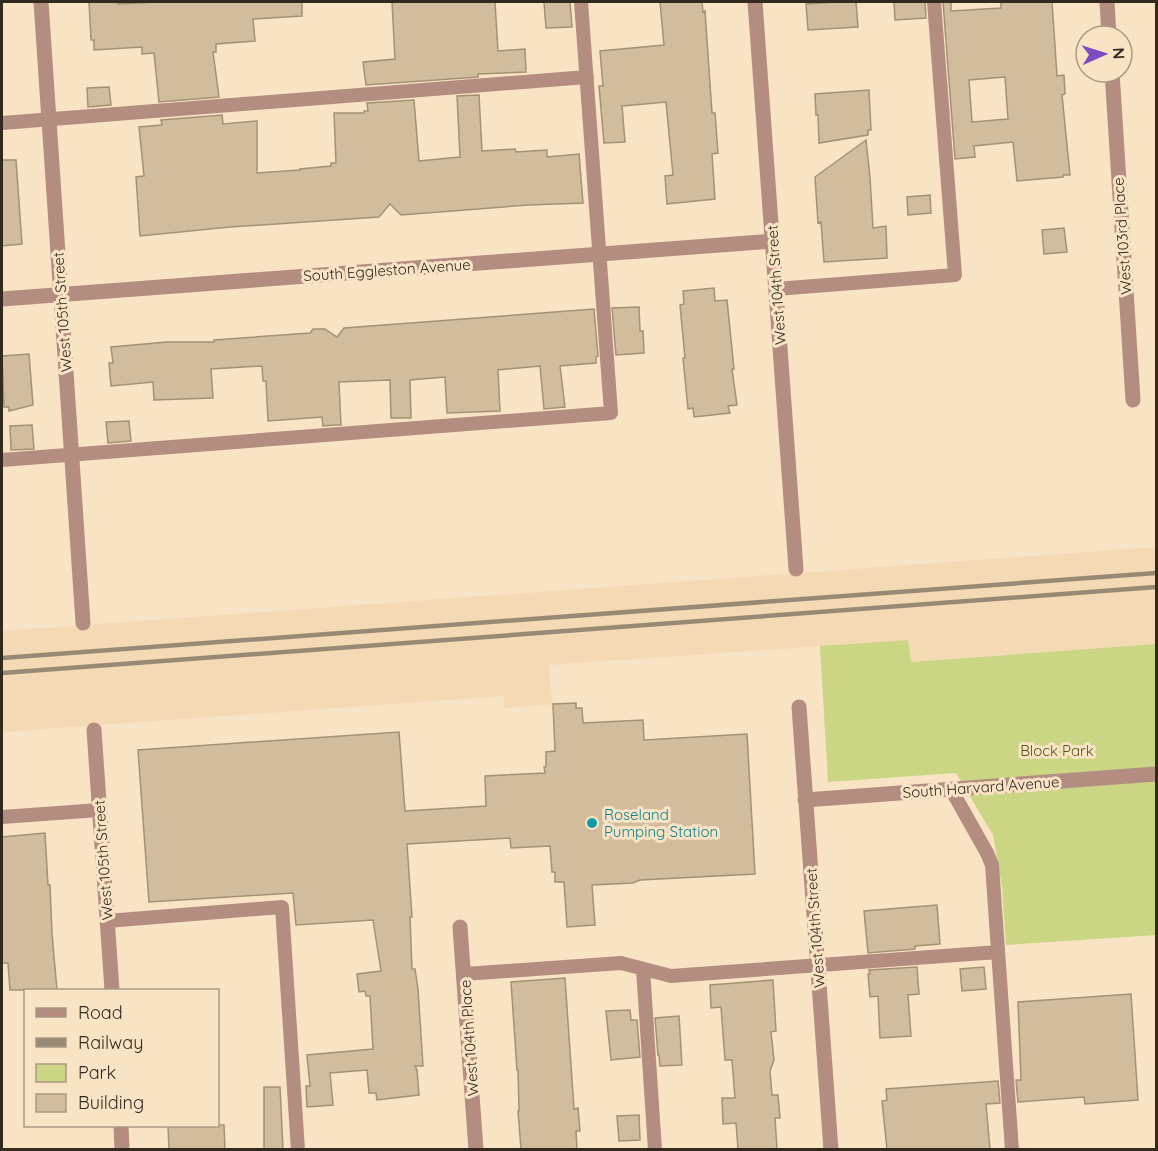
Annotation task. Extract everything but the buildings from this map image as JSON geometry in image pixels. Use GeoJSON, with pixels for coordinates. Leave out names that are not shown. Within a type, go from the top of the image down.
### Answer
{"type":"FeatureCollection","features":[{"type":"Feature","properties":{"kind":"street","name":"West 105th Street"},"geometry":{"type":"LineString","coordinates":[[41,2],[83,623]]}},
{"type":"Feature","properties":{"kind":"street","name":"West 104th Street"},"geometry":{"type":"LineString","coordinates":[[755,2],[796,569]]}},
{"type":"Feature","properties":{"kind":"street"},"geometry":{"type":"LineString","coordinates":[[1107,2],[1108,24]]}},
{"type":"Feature","properties":{"kind":"street","name":"West 103rd Place"},"geometry":{"type":"LineString","coordinates":[[1113,84],[1133,400]]}},
{"type":"Feature","properties":{"kind":"street","name":"South Eggleston Avenue"},"geometry":{"type":"LineString","coordinates":[[2,299],[772,241]]}},
{"type":"Feature","properties":{"kind":"street","name":"West 104th Street"},"geometry":{"type":"LineString","coordinates":[[799,707],[831,1149]]}},
{"type":"Feature","properties":{"kind":"street","name":"West 105th Street"},"geometry":{"type":"LineString","coordinates":[[94,730],[112,989]]}},
{"type":"Feature","properties":{"kind":"street","name":"South Harvard Avenue"},"geometry":{"type":"LineString","coordinates":[[805,800],[1156,774]]}},
{"type":"Feature","properties":{"kind":"street","name":"West 104th Place"},"geometry":{"type":"LineString","coordinates":[[460,927],[477,1149]]}},
{"type":"Feature","properties":{"kind":"street"},"geometry":{"type":"LineString","coordinates":[[121,1127],[122,1149]]}},
{"type":"Feature","properties":{"kind":"lane"},"geometry":{"type":"LineString","coordinates":[[2,460],[611,413],[581,2]]}},
{"type":"Feature","properties":{"kind":"lane"},"geometry":{"type":"LineString","coordinates":[[776,289],[954,275],[934,2]]}},
{"type":"Feature","properties":{"kind":"lane"},"geometry":{"type":"LineString","coordinates":[[2,123],[587,77]]}},
{"type":"Feature","properties":{"kind":"lane"},"geometry":{"type":"LineString","coordinates":[[951,789],[992,865],[1012,1149]]}},
{"type":"Feature","properties":{"kind":"lane"},"geometry":{"type":"LineString","coordinates":[[2,817],[99,810]]}},
{"type":"Feature","properties":{"kind":"lane"},"geometry":{"type":"LineString","coordinates":[[107,921],[282,907],[298,1149]]}},
{"type":"Feature","properties":{"kind":"lane"},"geometry":{"type":"LineString","coordinates":[[464,974],[621,963],[671,976],[998,952]]}},
{"type":"Feature","properties":{"kind":"lane"},"geometry":{"type":"LineString","coordinates":[[643,969],[655,1149]]}},
{"type":"Feature","properties":{"kind":"shaded area"},"geometry":{"type":"Polygon","coordinates":[[[1156,547],[1156,644],[910,662],[908,640],[548,665],[553,704],[504,708],[504,696],[2,732],[2,631],[1156,547]]]}},
{"type":"Feature","properties":{"kind":"green space","name":"Block Park"},"geometry":{"type":"Polygon","coordinates":[[[908,640],[911,662],[1156,644],[1156,935],[1006,945],[1002,887],[993,835],[956,773],[828,782],[820,646],[908,640]]]}},
{"type":"Feature","properties":{"kind":"railway"},"geometry":{"type":"LineString","coordinates":[[2,658],[1156,573]]}},
{"type":"Feature","properties":{"kind":"railway"},"geometry":{"type":"LineString","coordinates":[[2,673],[1156,587]]}},
{"type":"Feature","properties":{"kind":"place","name":"Roseland Pumping Station"},"geometry":{"type":"Point","coordinates":[592,823]}}]}
